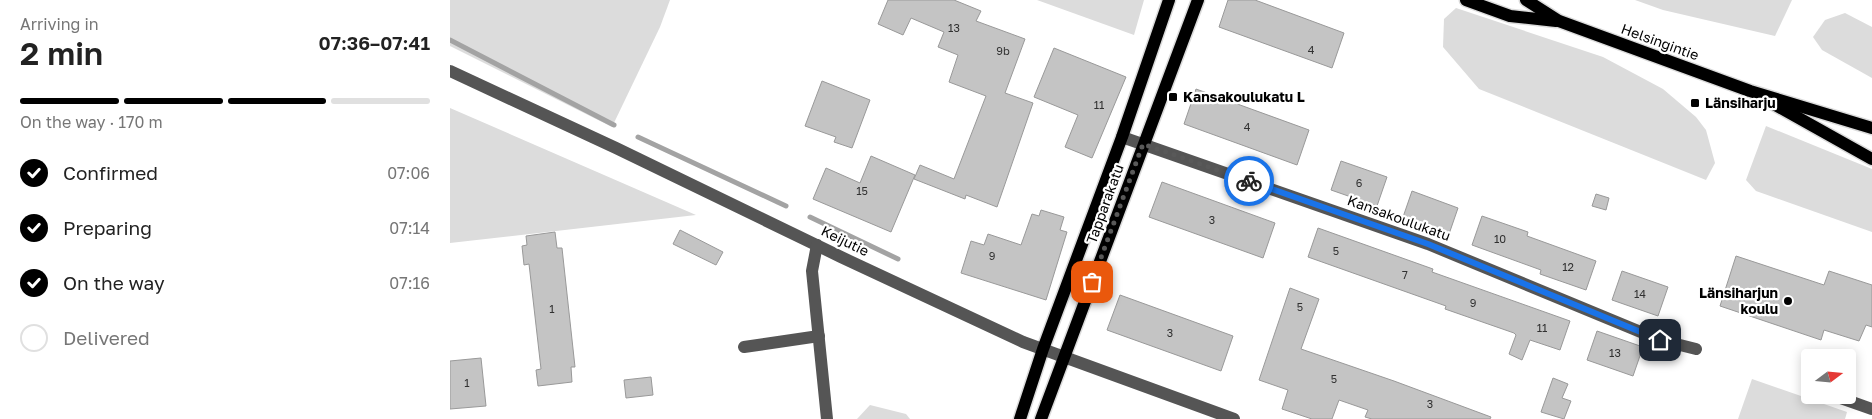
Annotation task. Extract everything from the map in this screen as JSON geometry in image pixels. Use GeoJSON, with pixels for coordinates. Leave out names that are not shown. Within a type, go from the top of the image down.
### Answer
{"type":"FeatureCollection","features":[{"type":"Feature","properties":{"kind":"main road","name":"Tapparakatu"},"geometry":{"type":"LineString","coordinates":[[1020,419],[1043,349],[1122,137],[1169,0]]}},
{"type":"Feature","properties":{"kind":"main road","name":"Tapparakatu"},"geometry":{"type":"LineString","coordinates":[[1041,419],[1198,0]]}},
{"type":"Feature","properties":{"kind":"main road","name":"Helsingintie"},"geometry":{"type":"LineString","coordinates":[[1466,0],[1510,16],[1559,21]]}},
{"type":"Feature","properties":{"kind":"main road","name":"Helsingintie"},"geometry":{"type":"LineString","coordinates":[[1526,0],[1559,21],[1750,91],[1872,128]]}},
{"type":"Feature","properties":{"kind":"main road","name":"Helsingintie"},"geometry":{"type":"LineString","coordinates":[[1750,91],[1872,159]]}},
{"type":"Feature","properties":{"kind":"street","name":"Keijutie"},"geometry":{"type":"LineString","coordinates":[[450,71],[1024,342],[1234,419]]}},
{"type":"Feature","properties":{"kind":"street","name":"Kansakoulukatu"},"geometry":{"type":"LineString","coordinates":[[1122,137],[1428,244],[1660,340],[1696,349]]}},
{"type":"Feature","properties":{"kind":"street"},"geometry":{"type":"LineString","coordinates":[[817,245],[812,271],[827,419]]}},
{"type":"Feature","properties":{"kind":"street"},"geometry":{"type":"LineString","coordinates":[[744,347],[818,336]]}},
{"type":"Feature","properties":{"kind":"street"},"geometry":{"type":"LineString","coordinates":[[1856,403],[1872,408]]}},
{"type":"Feature","properties":{"kind":"shaded area"},"geometry":{"type":"Polygon","coordinates":[[[450,0],[670,0],[660,27],[612,127],[450,46],[450,0]]]}},
{"type":"Feature","properties":{"kind":"shaded area"},"geometry":{"type":"Polygon","coordinates":[[[1037,0],[1144,0],[1134,35],[1037,0]]]}},
{"type":"Feature","properties":{"kind":"shaded area"},"geometry":{"type":"Polygon","coordinates":[[[1635,0],[1792,0],[1775,36],[1663,10],[1635,0]]]}},
{"type":"Feature","properties":{"kind":"shaded area"},"geometry":{"type":"Polygon","coordinates":[[[1456,8],[1603,57],[1663,89],[1696,117],[1706,130],[1715,163],[1706,180],[1479,89],[1443,47],[1444,19],[1456,8]]]}},
{"type":"Feature","properties":{"kind":"shaded area"},"geometry":{"type":"Polygon","coordinates":[[[1845,13],[1872,27],[1872,78],[1822,50],[1813,37],[1825,20],[1845,13]]]}},
{"type":"Feature","properties":{"kind":"shaded area"},"geometry":{"type":"Polygon","coordinates":[[[450,108],[696,215],[450,243],[450,108]]]}},
{"type":"Feature","properties":{"kind":"shaded area"},"geometry":{"type":"Polygon","coordinates":[[[1766,126],[1872,169],[1872,232],[1756,191],[1746,180],[1766,126]]]}},
{"type":"Feature","properties":{"kind":"shaded area"},"geometry":{"type":"Polygon","coordinates":[[[1752,379],[1801,396],[1801,404],[1824,404],[1847,412],[1845,419],[1738,419],[1752,379]]]}},
{"type":"Feature","properties":{"kind":"shaded area"},"geometry":{"type":"Polygon","coordinates":[[[870,405],[906,414],[910,419],[857,419],[870,405]]]}},
{"type":"Feature","properties":{"kind":"building"},"geometry":{"type":"Polygon","coordinates":[[[888,0],[954,0],[981,11],[976,21],[1025,39],[1005,93],[1033,103],[997,207],[966,195],[965,199],[914,179],[920,165],[954,179],[986,96],[949,82],[958,55],[938,47],[944,32],[911,18],[903,35],[878,24],[888,0]]]}},
{"type":"Feature","properties":{"kind":"building"},"geometry":{"type":"Polygon","coordinates":[[[1228,0],[1255,0],[1344,33],[1332,68],[1219,27],[1228,0]]]}},
{"type":"Feature","properties":{"kind":"building"},"geometry":{"type":"Polygon","coordinates":[[[1054,48],[1126,77],[1092,158],[1065,147],[1078,115],[1034,97],[1054,48]]]}},
{"type":"Feature","properties":{"kind":"building"},"geometry":{"type":"Polygon","coordinates":[[[822,81],[870,100],[852,148],[834,142],[836,137],[805,126],[822,81]]]}},
{"type":"Feature","properties":{"kind":"building"},"geometry":{"type":"Polygon","coordinates":[[[1196,89],[1309,130],[1297,165],[1184,124],[1196,89]]]}},
{"type":"Feature","properties":{"kind":"building"},"geometry":{"type":"Polygon","coordinates":[[[871,156],[915,175],[891,232],[813,199],[826,168],[860,183],[871,156]]]}},
{"type":"Feature","properties":{"kind":"building"},"geometry":{"type":"Polygon","coordinates":[[[1341,161],[1387,177],[1377,206],[1331,190],[1341,161]]]}},
{"type":"Feature","properties":{"kind":"building"},"geometry":{"type":"Polygon","coordinates":[[[1162,182],[1275,223],[1263,258],[1149,217],[1162,182]]]}},
{"type":"Feature","properties":{"kind":"building"},"geometry":{"type":"Polygon","coordinates":[[[1412,191],[1458,208],[1448,237],[1402,220],[1412,191]]]}},
{"type":"Feature","properties":{"kind":"building"},"geometry":{"type":"Polygon","coordinates":[[[1596,194],[1609,198],[1606,210],[1592,206],[1596,194]]]}},
{"type":"Feature","properties":{"kind":"building"},"geometry":{"type":"Polygon","coordinates":[[[1041,210],[1064,217],[1060,230],[1067,232],[1046,300],[961,273],[971,241],[984,245],[988,234],[1021,245],[1032,214],[1039,216],[1041,210]]]}},
{"type":"Feature","properties":{"kind":"building"},"geometry":{"type":"Polygon","coordinates":[[[1482,216],[1528,232],[1527,236],[1596,261],[1586,290],[1540,274],[1541,270],[1472,245],[1482,216]]]}},
{"type":"Feature","properties":{"kind":"building"},"geometry":{"type":"Polygon","coordinates":[[[1318,228],[1433,269],[1432,272],[1570,321],[1560,350],[1530,340],[1522,360],[1509,354],[1516,335],[1514,333],[1445,309],[1446,306],[1308,257],[1318,228]]]}},
{"type":"Feature","properties":{"kind":"building"},"geometry":{"type":"Polygon","coordinates":[[[680,230],[723,252],[716,265],[673,244],[680,230]]]}},
{"type":"Feature","properties":{"kind":"building"},"geometry":{"type":"Polygon","coordinates":[[[555,232],[557,248],[562,248],[575,367],[571,367],[572,382],[538,386],[536,370],[541,369],[529,264],[524,265],[522,246],[527,245],[526,236],[555,232]]]}},
{"type":"Feature","properties":{"kind":"building"},"geometry":{"type":"Polygon","coordinates":[[[1736,256],[1824,285],[1829,271],[1872,285],[1872,327],[1866,325],[1859,341],[1824,330],[1821,340],[1720,306],[1736,256]]]}},
{"type":"Feature","properties":{"kind":"building"},"geometry":{"type":"Polygon","coordinates":[[[1622,271],[1668,287],[1658,316],[1612,300],[1622,271]]]}},
{"type":"Feature","properties":{"kind":"building"},"geometry":{"type":"Polygon","coordinates":[[[1290,288],[1319,299],[1301,349],[1394,381],[1491,417],[1490,419],[1372,419],[1365,417],[1368,410],[1339,400],[1332,419],[1312,419],[1282,409],[1288,390],[1259,380],[1290,288]]]}},
{"type":"Feature","properties":{"kind":"building"},"geometry":{"type":"Polygon","coordinates":[[[1120,295],[1233,336],[1221,371],[1107,330],[1120,295]]]}},
{"type":"Feature","properties":{"kind":"building"},"geometry":{"type":"Polygon","coordinates":[[[1597,331],[1643,347],[1633,376],[1587,360],[1597,331]]]}},
{"type":"Feature","properties":{"kind":"building"},"geometry":{"type":"Polygon","coordinates":[[[481,358],[486,406],[450,409],[450,361],[481,358]]]}},
{"type":"Feature","properties":{"kind":"building"},"geometry":{"type":"Polygon","coordinates":[[[651,377],[653,395],[626,398],[624,380],[651,377]]]}},
{"type":"Feature","properties":{"kind":"building"},"geometry":{"type":"Polygon","coordinates":[[[1553,378],[1568,384],[1562,398],[1571,401],[1564,419],[1541,412],[1553,378]]]}},
{"type":"Feature","properties":{"kind":"waterway"},"geometry":{"type":"LineString","coordinates":[[450,40],[614,125]]}},
{"type":"Feature","properties":{"kind":"waterway"},"geometry":{"type":"LineString","coordinates":[[638,137],[786,206]]}},
{"type":"Feature","properties":{"kind":"waterway"},"geometry":{"type":"LineString","coordinates":[[810,217],[898,259]]}},
{"type":"Feature","properties":{"kind":"way so far"},"geometry":{"type":"LineString","coordinates":[[1092,282],[1143,144],[1249,181]]}},
{"type":"Feature","properties":{"kind":"place","name":"Kansakoulukatu L"},"geometry":{"type":"Point","coordinates":[1173,97]}},
{"type":"Feature","properties":{"kind":"place","name":"Länsiharju"},"geometry":{"type":"Point","coordinates":[1695,103]}},
{"type":"Feature","properties":{"kind":"place","name":"Länsiharjun koulu"},"geometry":{"type":"Point","coordinates":[1788,301]}},
{"type":"Feature","properties":{"kind":"route"},"geometry":{"type":"LineString","coordinates":[[1249,181],[1428,244],[1660,340]]}}]}
